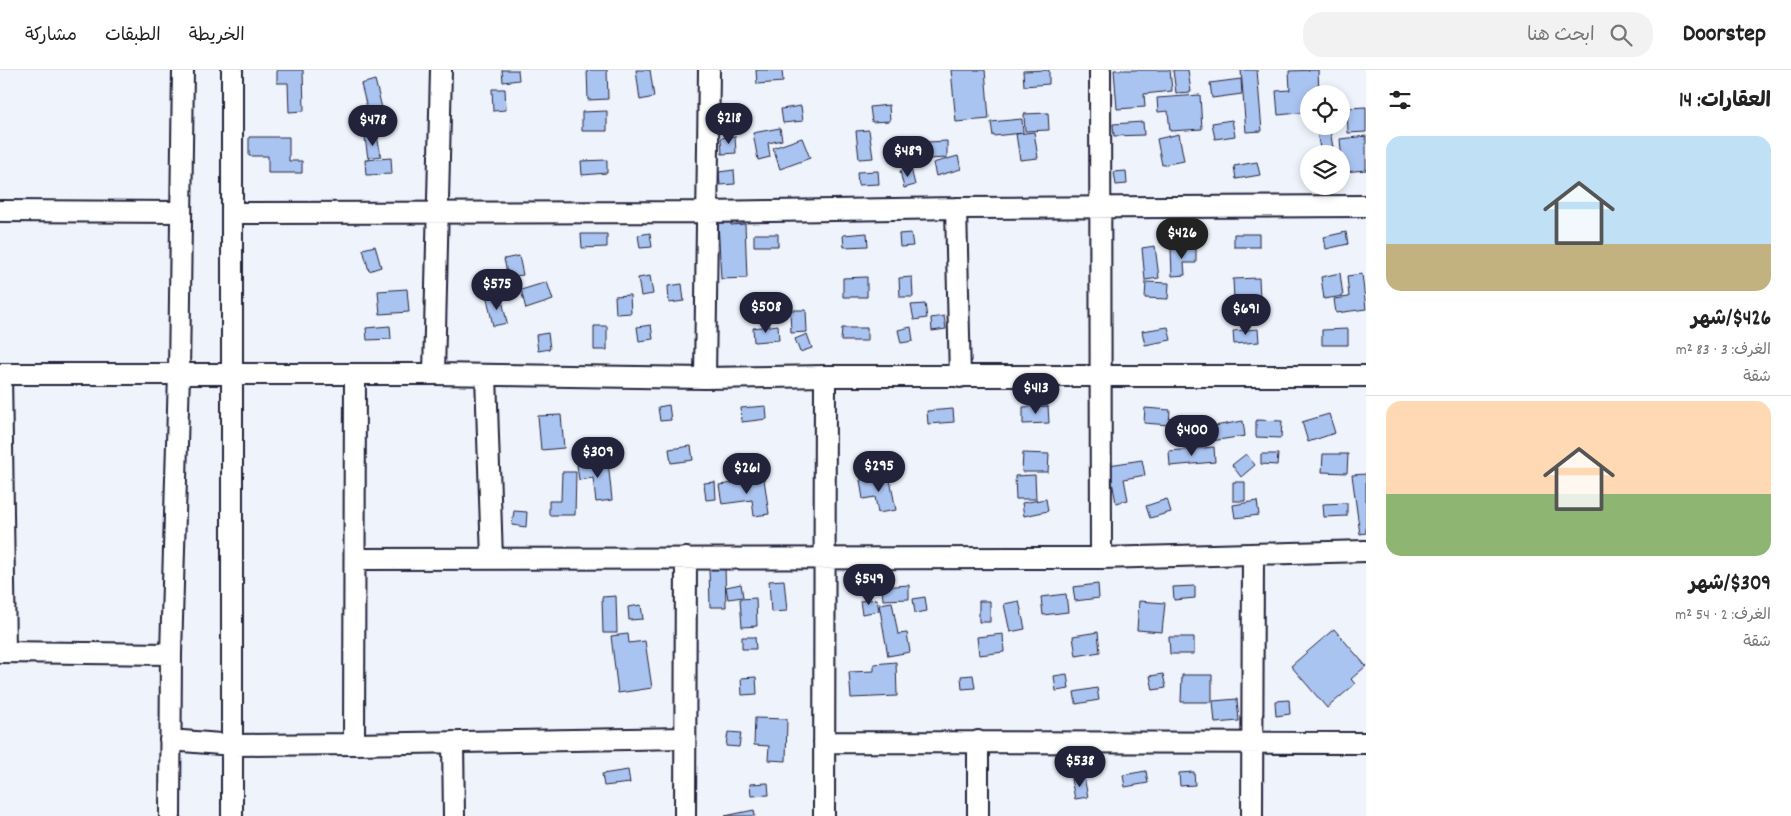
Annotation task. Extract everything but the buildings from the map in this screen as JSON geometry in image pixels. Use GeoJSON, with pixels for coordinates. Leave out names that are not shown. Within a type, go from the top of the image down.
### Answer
{"type":"FeatureCollection","features":[{"type":"Feature","properties":{"kind":"street"},"geometry":{"type":"LineString","coordinates":[[170,816],[171,654],[179,374],[183,70]]}},
{"type":"Feature","properties":{"kind":"street"},"geometry":{"type":"LineString","coordinates":[[232,70],[232,816]]}},
{"type":"Feature","properties":{"kind":"street"},"geometry":{"type":"LineString","coordinates":[[434,374],[441,70]]}},
{"type":"Feature","properties":{"kind":"street"},"geometry":{"type":"LineString","coordinates":[[705,378],[708,70]]}},
{"type":"Feature","properties":{"kind":"street"},"geometry":{"type":"LineString","coordinates":[[1100,70],[1101,558]]}},
{"type":"Feature","properties":{"kind":"street"},"geometry":{"type":"LineString","coordinates":[[232,213],[437,211],[706,212],[956,208],[1366,206]]}},
{"type":"Feature","properties":{"kind":"street"},"geometry":{"type":"LineString","coordinates":[[956,208],[960,377]]}},
{"type":"Feature","properties":{"kind":"street"},"geometry":{"type":"LineString","coordinates":[[0,211],[181,212]]}},
{"type":"Feature","properties":{"kind":"street"},"geometry":{"type":"LineString","coordinates":[[171,654],[2,652],[0,374],[434,374],[705,378],[825,376],[1366,376]]}},
{"type":"Feature","properties":{"kind":"street"},"geometry":{"type":"LineString","coordinates":[[354,744],[355,374]]}},
{"type":"Feature","properties":{"kind":"street"},"geometry":{"type":"LineString","coordinates":[[486,375],[492,559]]}},
{"type":"Feature","properties":{"kind":"street"},"geometry":{"type":"LineString","coordinates":[[824,816],[823,558],[825,376]]}},
{"type":"Feature","properties":{"kind":"street"},"geometry":{"type":"LineString","coordinates":[[354,559],[1101,558],[1366,551]]}},
{"type":"Feature","properties":{"kind":"street"},"geometry":{"type":"LineString","coordinates":[[1252,816],[1253,555]]}},
{"type":"Feature","properties":{"kind":"street"},"geometry":{"type":"LineString","coordinates":[[684,816],[686,558]]}},
{"type":"Feature","properties":{"kind":"street"},"geometry":{"type":"LineString","coordinates":[[170,740],[233,744],[354,744],[685,738]]}},
{"type":"Feature","properties":{"kind":"street"},"geometry":{"type":"LineString","coordinates":[[453,742],[454,816]]}},
{"type":"Feature","properties":{"kind":"street"},"geometry":{"type":"LineString","coordinates":[[824,742],[1366,744]]}},
{"type":"Feature","properties":{"kind":"street"},"geometry":{"type":"LineString","coordinates":[[978,742],[978,816]]}}]}
